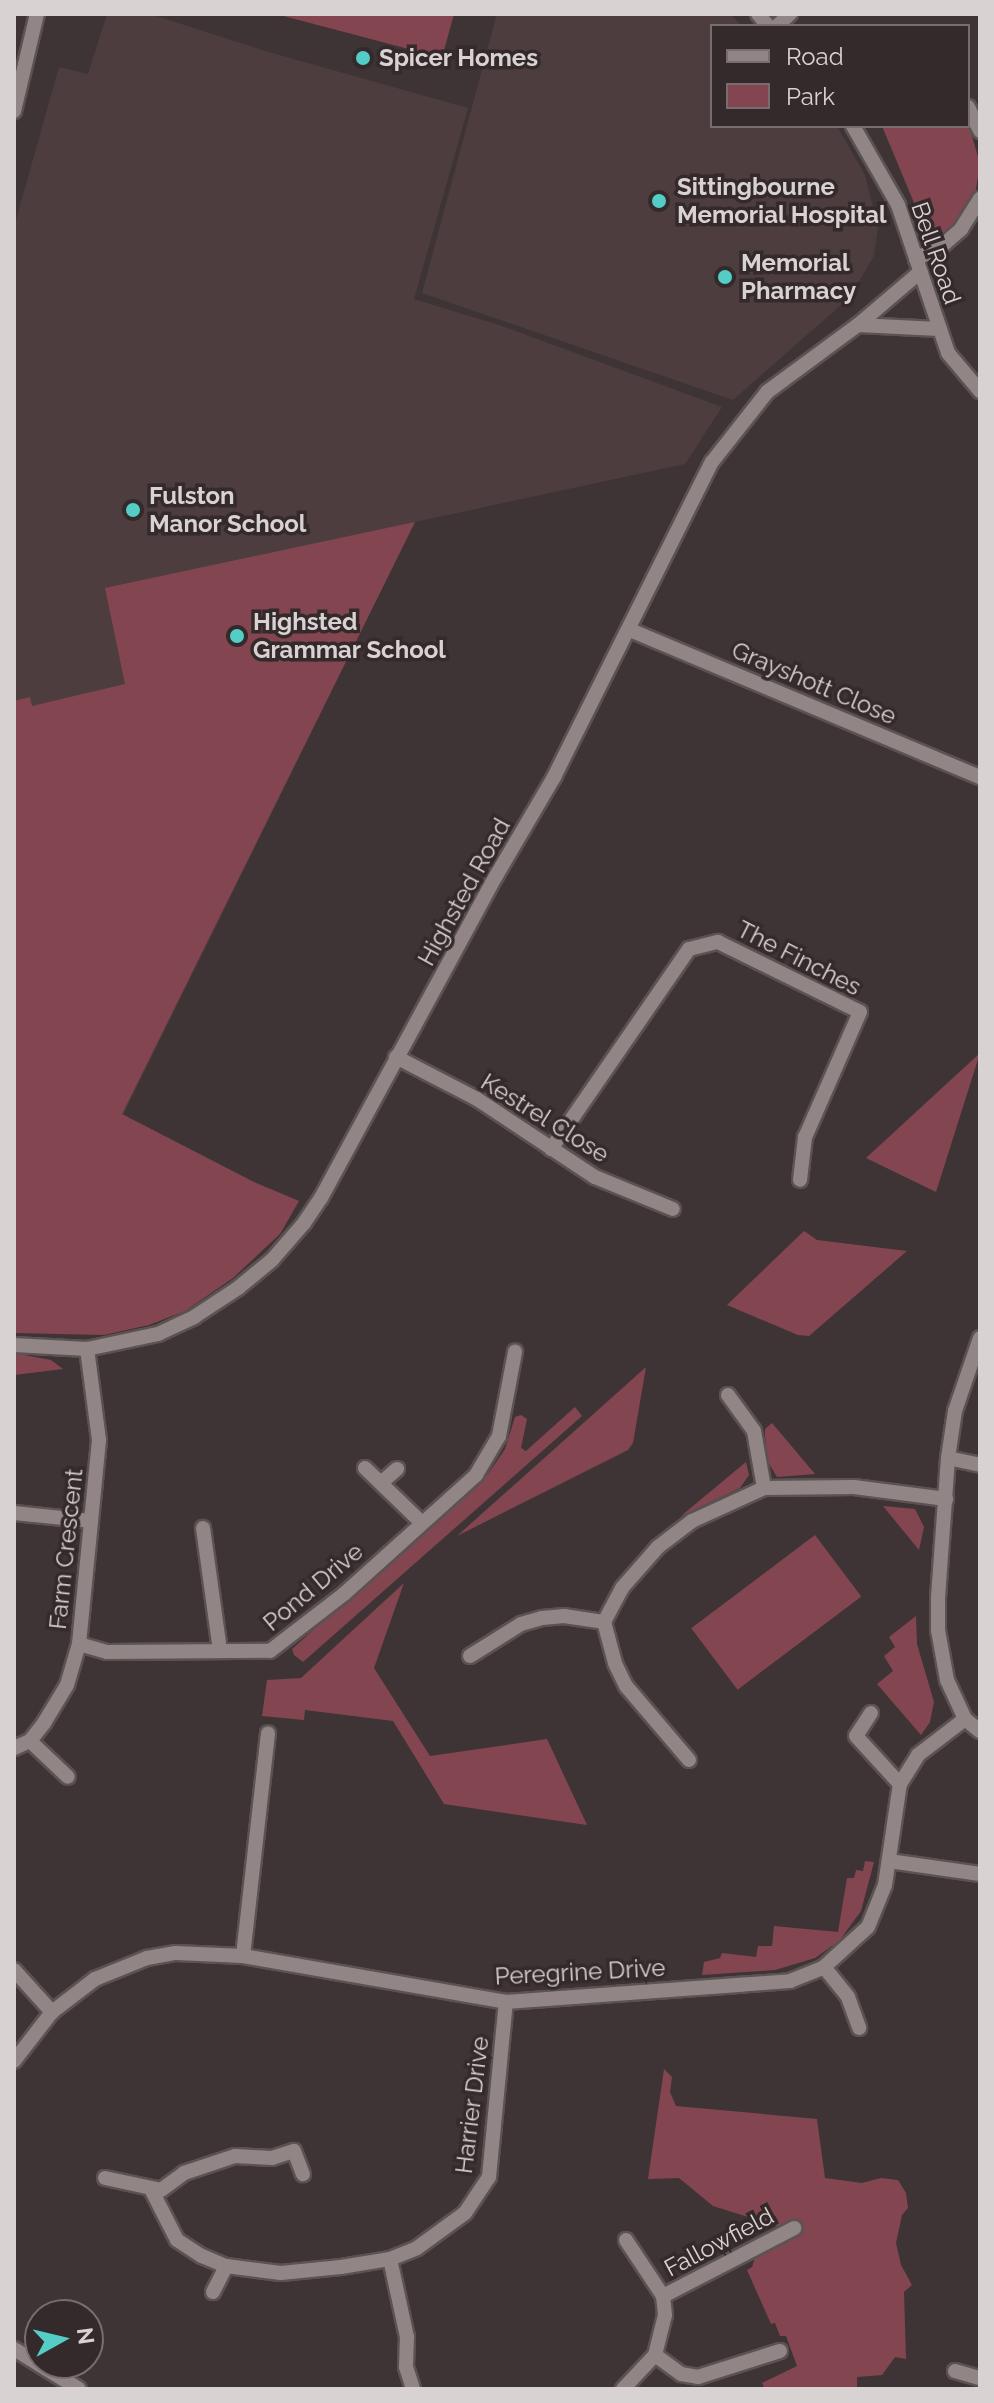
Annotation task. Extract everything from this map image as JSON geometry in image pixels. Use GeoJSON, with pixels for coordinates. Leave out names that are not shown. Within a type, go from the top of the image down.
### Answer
{"type":"FeatureCollection","features":[{"type":"Feature","properties":{"kind":"street"},"geometry":{"type":"LineString","coordinates":[[14,111],[37,14]]}},
{"type":"Feature","properties":{"kind":"street"},"geometry":{"type":"LineString","coordinates":[[970,111],[980,131]]}},
{"type":"Feature","properties":{"kind":"street","name":"Bell Road"},"geometry":{"type":"LineString","coordinates":[[854,128],[898,205],[939,329],[957,366],[980,391]]}},
{"type":"Feature","properties":{"kind":"street","name":"Highsted Road"},"geometry":{"type":"LineString","coordinates":[[14,1345],[87,1349],[158,1334],[194,1317],[272,1260],[321,1198],[396,1057],[554,777],[712,462],[767,392],[858,325],[918,265],[961,229],[980,198]]}},
{"type":"Feature","properties":{"kind":"street"},"geometry":{"type":"LineString","coordinates":[[858,325],[939,329]]}},
{"type":"Feature","properties":{"kind":"street","name":"Grayshott Close"},"geometry":{"type":"LineString","coordinates":[[630,630],[980,777]]}},
{"type":"Feature","properties":{"kind":"street","name":"The Finches"},"geometry":{"type":"LineString","coordinates":[[551,1149],[689,949],[718,942],[860,1012],[805,1137],[800,1180]]}},
{"type":"Feature","properties":{"kind":"street","name":"Kestrel Close"},"geometry":{"type":"LineString","coordinates":[[396,1057],[477,1099],[595,1177],[673,1209]]}},
{"type":"Feature","properties":{"kind":"street"},"geometry":{"type":"LineString","coordinates":[[980,1338],[955,1411],[948,1458],[938,1630],[947,1680],[965,1719],[980,1731]]}},
{"type":"Feature","properties":{"kind":"street","name":"Farm Crescent"},"geometry":{"type":"LineString","coordinates":[[30,1741],[67,1685],[79,1644],[99,1440],[87,1349]]}},
{"type":"Feature","properties":{"kind":"street","name":"Pond Drive"},"geometry":{"type":"LineString","coordinates":[[79,1644],[107,1652],[270,1651],[344,1594],[476,1475],[499,1436],[515,1352]]}},
{"type":"Feature","properties":{"kind":"street"},"geometry":{"type":"LineString","coordinates":[[728,1395],[754,1431],[764,1488]]}},
{"type":"Feature","properties":{"kind":"street"},"geometry":{"type":"LineString","coordinates":[[948,1458],[980,1465]]}},
{"type":"Feature","properties":{"kind":"street"},"geometry":{"type":"LineString","coordinates":[[365,1468],[422,1523]]}},
{"type":"Feature","properties":{"kind":"street"},"geometry":{"type":"LineString","coordinates":[[382,1482],[397,1469]]}},
{"type":"Feature","properties":{"kind":"street"},"geometry":{"type":"LineString","coordinates":[[689,1760],[626,1686],[615,1663],[604,1622],[622,1588],[658,1547],[692,1521],[764,1488],[854,1487],[946,1499]]}},
{"type":"Feature","properties":{"kind":"street"},"geometry":{"type":"LineString","coordinates":[[14,1513],[91,1521]]}},
{"type":"Feature","properties":{"kind":"street"},"geometry":{"type":"LineString","coordinates":[[203,1528],[220,1651]]}},
{"type":"Feature","properties":{"kind":"street"},"geometry":{"type":"LineString","coordinates":[[470,1656],[521,1624],[542,1618],[573,1617],[604,1622]]}},
{"type":"Feature","properties":{"kind":"street"},"geometry":{"type":"LineString","coordinates":[[871,1713],[856,1736],[900,1784]]}},
{"type":"Feature","properties":{"kind":"street","name":"Peregrine Drive"},"geometry":{"type":"LineString","coordinates":[[14,2061],[52,2012],[95,1979],[147,1958],[176,1953],[243,1956],[506,2002],[790,1981],[824,1967],[868,1927],[885,1885],[900,1784],[918,1755],[965,1719]]}},
{"type":"Feature","properties":{"kind":"street"},"geometry":{"type":"LineString","coordinates":[[243,1956],[268,1733]]}},
{"type":"Feature","properties":{"kind":"street"},"geometry":{"type":"LineString","coordinates":[[14,1748],[30,1741],[68,1777]]}},
{"type":"Feature","properties":{"kind":"street"},"geometry":{"type":"LineString","coordinates":[[889,1861],[980,1874]]}},
{"type":"Feature","properties":{"kind":"street"},"geometry":{"type":"LineString","coordinates":[[824,1967],[848,1997],[859,2028]]}},
{"type":"Feature","properties":{"kind":"street"},"geometry":{"type":"LineString","coordinates":[[14,1970],[52,2012]]}},
{"type":"Feature","properties":{"kind":"street","name":"Harrier Drive"},"geometry":{"type":"LineString","coordinates":[[151,2189],[177,2240],[226,2266],[281,2273],[390,2259],[441,2234],[465,2213],[484,2189],[492,2160],[506,2002]]}},
{"type":"Feature","properties":{"kind":"street"},"geometry":{"type":"LineString","coordinates":[[105,2178],[161,2190],[184,2173],[235,2156],[272,2158],[294,2151],[303,2174]]}},
{"type":"Feature","properties":{"kind":"street","name":"Fallowfield"},"geometry":{"type":"LineString","coordinates":[[663,2296],[794,2228]]}},
{"type":"Feature","properties":{"kind":"street","name":"Fallowfield"},"geometry":{"type":"LineString","coordinates":[[623,2389],[655,2355],[665,2315],[663,2296],[626,2240]]}},
{"type":"Feature","properties":{"kind":"street"},"geometry":{"type":"LineString","coordinates":[[390,2259],[407,2337],[406,2367],[413,2389]]}},
{"type":"Feature","properties":{"kind":"street"},"geometry":{"type":"LineString","coordinates":[[213,2292],[226,2266]]}},
{"type":"Feature","properties":{"kind":"street"},"geometry":{"type":"LineString","coordinates":[[14,2349],[79,2389]]}},
{"type":"Feature","properties":{"kind":"street"},"geometry":{"type":"LineString","coordinates":[[655,2355],[681,2374],[698,2377],[780,2351]]}},
{"type":"Feature","properties":{"kind":"street"},"geometry":{"type":"LineString","coordinates":[[955,2371],[980,2380],[977,2389]]}},
{"type":"Feature","properties":{"kind":"shaded area","name":"Highsted Grammar School"},"geometry":{"type":"Polygon","coordinates":[[[107,14],[150,14],[265,51],[468,108],[414,299],[502,326],[722,407],[685,464],[415,522],[123,1115],[14,1272],[14,227],[59,67],[88,74],[107,14]]]}},
{"type":"Feature","properties":{"kind":"shaded area","name":"Sittingbourne Memorial Hospital"},"geometry":{"type":"Polygon","coordinates":[[[497,14],[730,14],[740,24],[710,24],[710,128],[838,128],[865,175],[878,227],[874,256],[849,298],[733,400],[422,293],[497,14]]]}},
{"type":"Feature","properties":{"kind":"green space"},"geometry":{"type":"Polygon","coordinates":[[[276,14],[454,14],[443,54],[439,57],[276,14]]]}},
{"type":"Feature","properties":{"kind":"green space"},"geometry":{"type":"Polygon","coordinates":[[[883,128],[970,128],[980,164],[975,195],[966,216],[932,246],[883,128]]]}},
{"type":"Feature","properties":{"kind":"green space"},"geometry":{"type":"Polygon","coordinates":[[[415,522],[122,1114],[254,1182],[299,1201],[280,1234],[233,1278],[185,1311],[149,1325],[104,1335],[14,1333],[14,701],[30,697],[32,706],[125,684],[105,588],[415,522]]]}},
{"type":"Feature","properties":{"kind":"green space"},"geometry":{"type":"Polygon","coordinates":[[[980,1053],[936,1192],[866,1158],[980,1053]]]}},
{"type":"Feature","properties":{"kind":"green space"},"geometry":{"type":"Polygon","coordinates":[[[804,1231],[817,1240],[907,1251],[809,1336],[798,1335],[727,1305],[804,1231]]]}},
{"type":"Feature","properties":{"kind":"green space"},"geometry":{"type":"Polygon","coordinates":[[[14,1353],[51,1360],[63,1369],[14,1375],[14,1353]]]}},
{"type":"Feature","properties":{"kind":"green space"},"geometry":{"type":"Polygon","coordinates":[[[646,1367],[633,1443],[628,1450],[457,1536],[646,1367]]]}},
{"type":"Feature","properties":{"kind":"green space"},"geometry":{"type":"Polygon","coordinates":[[[575,1407],[582,1416],[303,1662],[294,1655],[292,1649],[488,1474],[505,1449],[515,1417],[521,1415],[527,1419],[521,1448],[526,1451],[575,1407]]]}},
{"type":"Feature","properties":{"kind":"green space"},"geometry":{"type":"Polygon","coordinates":[[[772,1423],[815,1474],[777,1477],[768,1462],[765,1436],[765,1429],[772,1423]]]}},
{"type":"Feature","properties":{"kind":"green space"},"geometry":{"type":"Polygon","coordinates":[[[746,1462],[749,1475],[740,1488],[681,1516],[746,1462]]]}},
{"type":"Feature","properties":{"kind":"green space"},"geometry":{"type":"Polygon","coordinates":[[[883,1506],[915,1509],[924,1527],[919,1550],[883,1506]]]}},
{"type":"Feature","properties":{"kind":"green space"},"geometry":{"type":"Polygon","coordinates":[[[815,1535],[861,1596],[738,1690],[691,1628],[815,1535]]]}},
{"type":"Feature","properties":{"kind":"green space"},"geometry":{"type":"Polygon","coordinates":[[[404,1583],[374,1668],[430,1756],[547,1739],[587,1825],[444,1804],[393,1721],[305,1710],[304,1720],[262,1716],[267,1680],[301,1678],[404,1583]]]}},
{"type":"Feature","properties":{"kind":"green space"},"geometry":{"type":"Polygon","coordinates":[[[916,1616],[917,1644],[934,1702],[930,1722],[921,1735],[877,1684],[893,1671],[884,1656],[895,1647],[889,1637],[916,1616]]]}},
{"type":"Feature","properties":{"kind":"green space"},"geometry":{"type":"Polygon","coordinates":[[[865,1861],[874,1862],[861,1911],[839,1941],[815,1958],[775,1970],[702,1975],[704,1962],[720,1958],[722,1953],[756,1957],[758,1946],[772,1946],[774,1926],[838,1932],[847,1878],[854,1878],[856,1870],[863,1871],[865,1861]]]}},
{"type":"Feature","properties":{"kind":"green space"},"geometry":{"type":"Polygon","coordinates":[[[664,2069],[672,2077],[670,2092],[676,2106],[817,2119],[825,2178],[862,2183],[881,2178],[898,2180],[906,2193],[908,2208],[902,2215],[896,2243],[901,2265],[912,2285],[904,2292],[906,2359],[895,2357],[882,2375],[857,2377],[857,2389],[765,2389],[762,2383],[797,2366],[786,2336],[780,2336],[775,2323],[771,2324],[747,2270],[752,2267],[757,2252],[779,2241],[777,2226],[713,2206],[679,2178],[648,2179],[664,2069]]]}},
{"type":"Feature","properties":{"kind":"place","name":"Spicer Homes"},"geometry":{"type":"Point","coordinates":[363,58]}},
{"type":"Feature","properties":{"kind":"place","name":"Sittingbourne Memorial Hospital"},"geometry":{"type":"Point","coordinates":[659,201]}},
{"type":"Feature","properties":{"kind":"place","name":"Memorial Pharmacy"},"geometry":{"type":"Point","coordinates":[725,277]}},
{"type":"Feature","properties":{"kind":"place","name":"Fulston Manor School"},"geometry":{"type":"Point","coordinates":[133,510]}},
{"type":"Feature","properties":{"kind":"place","name":"Highsted Grammar School"},"geometry":{"type":"Point","coordinates":[237,636]}}]}
